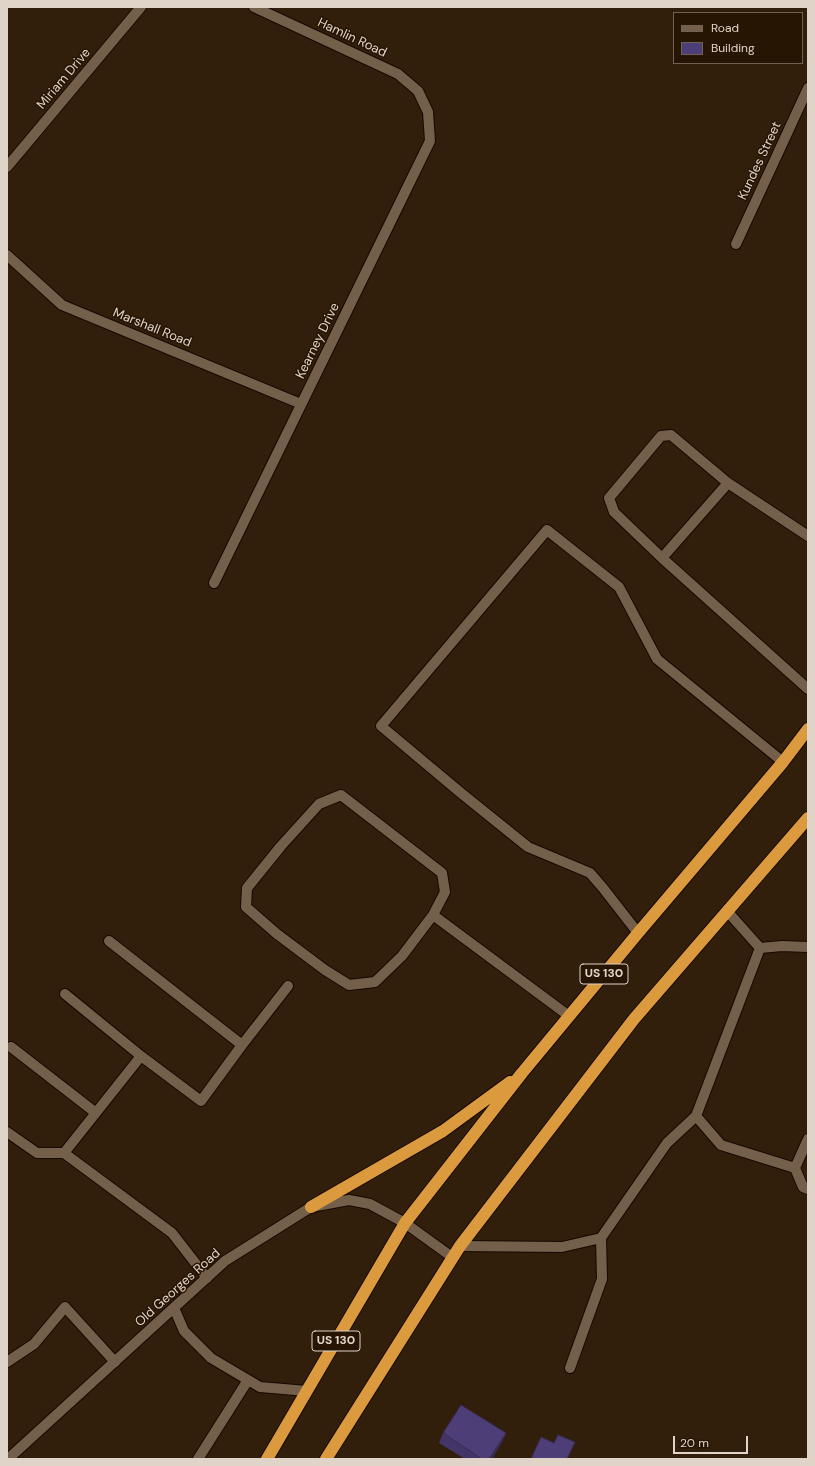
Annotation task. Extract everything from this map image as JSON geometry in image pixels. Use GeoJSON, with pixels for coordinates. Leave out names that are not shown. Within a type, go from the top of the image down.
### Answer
{"type":"FeatureCollection","features":[{"type":"Feature","properties":{"kind":"highway","name":"US 130"},"geometry":{"type":"LineString","coordinates":[[268,1459],[405,1224],[569,1016],[783,762],[808,729]]}},
{"type":"Feature","properties":{"kind":"highway"},"geometry":{"type":"LineString","coordinates":[[326,1459],[460,1246],[634,1019],[808,818]]}},
{"type":"Feature","properties":{"kind":"highway"},"geometry":{"type":"LineString","coordinates":[[311,1206],[443,1131],[522,1074]]}},
{"type":"Feature","properties":{"kind":"street","name":"Miriam Drive"},"geometry":{"type":"LineString","coordinates":[[7,167],[141,7]]}},
{"type":"Feature","properties":{"kind":"street","name":"Hamlin Road"},"geometry":{"type":"LineString","coordinates":[[254,7],[398,74],[418,91],[426,108]]}},
{"type":"Feature","properties":{"kind":"street","name":"Kundes Street"},"geometry":{"type":"LineString","coordinates":[[736,244],[808,88]]}},
{"type":"Feature","properties":{"kind":"street","name":"Kearney Drive"},"geometry":{"type":"LineString","coordinates":[[214,582],[430,141],[428,112],[426,108]]}},
{"type":"Feature","properties":{"kind":"street","name":"Marshall Road"},"geometry":{"type":"LineString","coordinates":[[7,255],[62,305],[302,404]]}},
{"type":"Feature","properties":{"kind":"street"},"geometry":{"type":"LineString","coordinates":[[808,536],[728,482],[671,435],[661,436],[609,498],[614,512],[662,558],[808,689]]}},
{"type":"Feature","properties":{"kind":"street"},"geometry":{"type":"LineString","coordinates":[[662,558],[728,482]]}},
{"type":"Feature","properties":{"kind":"street"},"geometry":{"type":"LineString","coordinates":[[638,933],[590,873],[528,847],[461,794],[381,726],[547,530],[619,587],[657,659],[783,762]]}},
{"type":"Feature","properties":{"kind":"street"},"geometry":{"type":"LineString","coordinates":[[341,795],[442,873],[445,892],[434,915],[402,956],[375,982],[349,985],[325,970],[283,939],[246,907],[247,888],[281,846],[319,804],[341,795]]}},
{"type":"Feature","properties":{"kind":"street"},"geometry":{"type":"LineString","coordinates":[[727,911],[760,948]]}},
{"type":"Feature","properties":{"kind":"street"},"geometry":{"type":"LineString","coordinates":[[434,915],[569,1016]]}},
{"type":"Feature","properties":{"kind":"street"},"geometry":{"type":"LineString","coordinates":[[109,941],[242,1045]]}},
{"type":"Feature","properties":{"kind":"street"},"geometry":{"type":"LineString","coordinates":[[760,948],[782,946],[808,947]]}},
{"type":"Feature","properties":{"kind":"street"},"geometry":{"type":"LineString","coordinates":[[570,1368],[602,1279],[601,1238],[668,1143],[696,1116],[760,948]]}},
{"type":"Feature","properties":{"kind":"street"},"geometry":{"type":"LineString","coordinates":[[65,994],[141,1056],[201,1101],[288,986]]}},
{"type":"Feature","properties":{"kind":"street"},"geometry":{"type":"LineString","coordinates":[[11,1047],[96,1112]]}},
{"type":"Feature","properties":{"kind":"street"},"geometry":{"type":"LineString","coordinates":[[64,1153],[141,1056]]}},
{"type":"Feature","properties":{"kind":"street"},"geometry":{"type":"LineString","coordinates":[[696,1116],[720,1145],[795,1168]]}},
{"type":"Feature","properties":{"kind":"street"},"geometry":{"type":"LineString","coordinates":[[7,1132],[37,1153],[64,1153],[172,1233],[207,1278]]}},
{"type":"Feature","properties":{"kind":"street"},"geometry":{"type":"LineString","coordinates":[[808,1139],[795,1168],[803,1187],[808,1189]]}},
{"type":"Feature","properties":{"kind":"street","name":"Old Georges Road"},"geometry":{"type":"LineString","coordinates":[[10,1454],[115,1362],[225,1261],[311,1206],[349,1200],[370,1204],[405,1224],[452,1257]]}},
{"type":"Feature","properties":{"kind":"street"},"geometry":{"type":"LineString","coordinates":[[460,1246],[562,1247],[601,1238]]}},
{"type":"Feature","properties":{"kind":"street"},"geometry":{"type":"LineString","coordinates":[[7,1362],[34,1344],[65,1307],[115,1362]]}},
{"type":"Feature","properties":{"kind":"street"},"geometry":{"type":"LineString","coordinates":[[174,1308],[184,1332],[211,1358],[260,1387],[307,1391]]}},
{"type":"Feature","properties":{"kind":"street"},"geometry":{"type":"LineString","coordinates":[[198,1459],[248,1380]]}},
{"type":"Feature","properties":{"kind":"building"},"geometry":{"type":"Polygon","coordinates":[[[461,1405],[506,1433],[489,1459],[482,1459],[443,1433],[461,1405]]]}},
{"type":"Feature","properties":{"kind":"building"},"geometry":{"type":"Polygon","coordinates":[[[558,1435],[575,1442],[567,1459],[531,1459],[541,1437],[554,1443],[558,1435]]]}}]}
